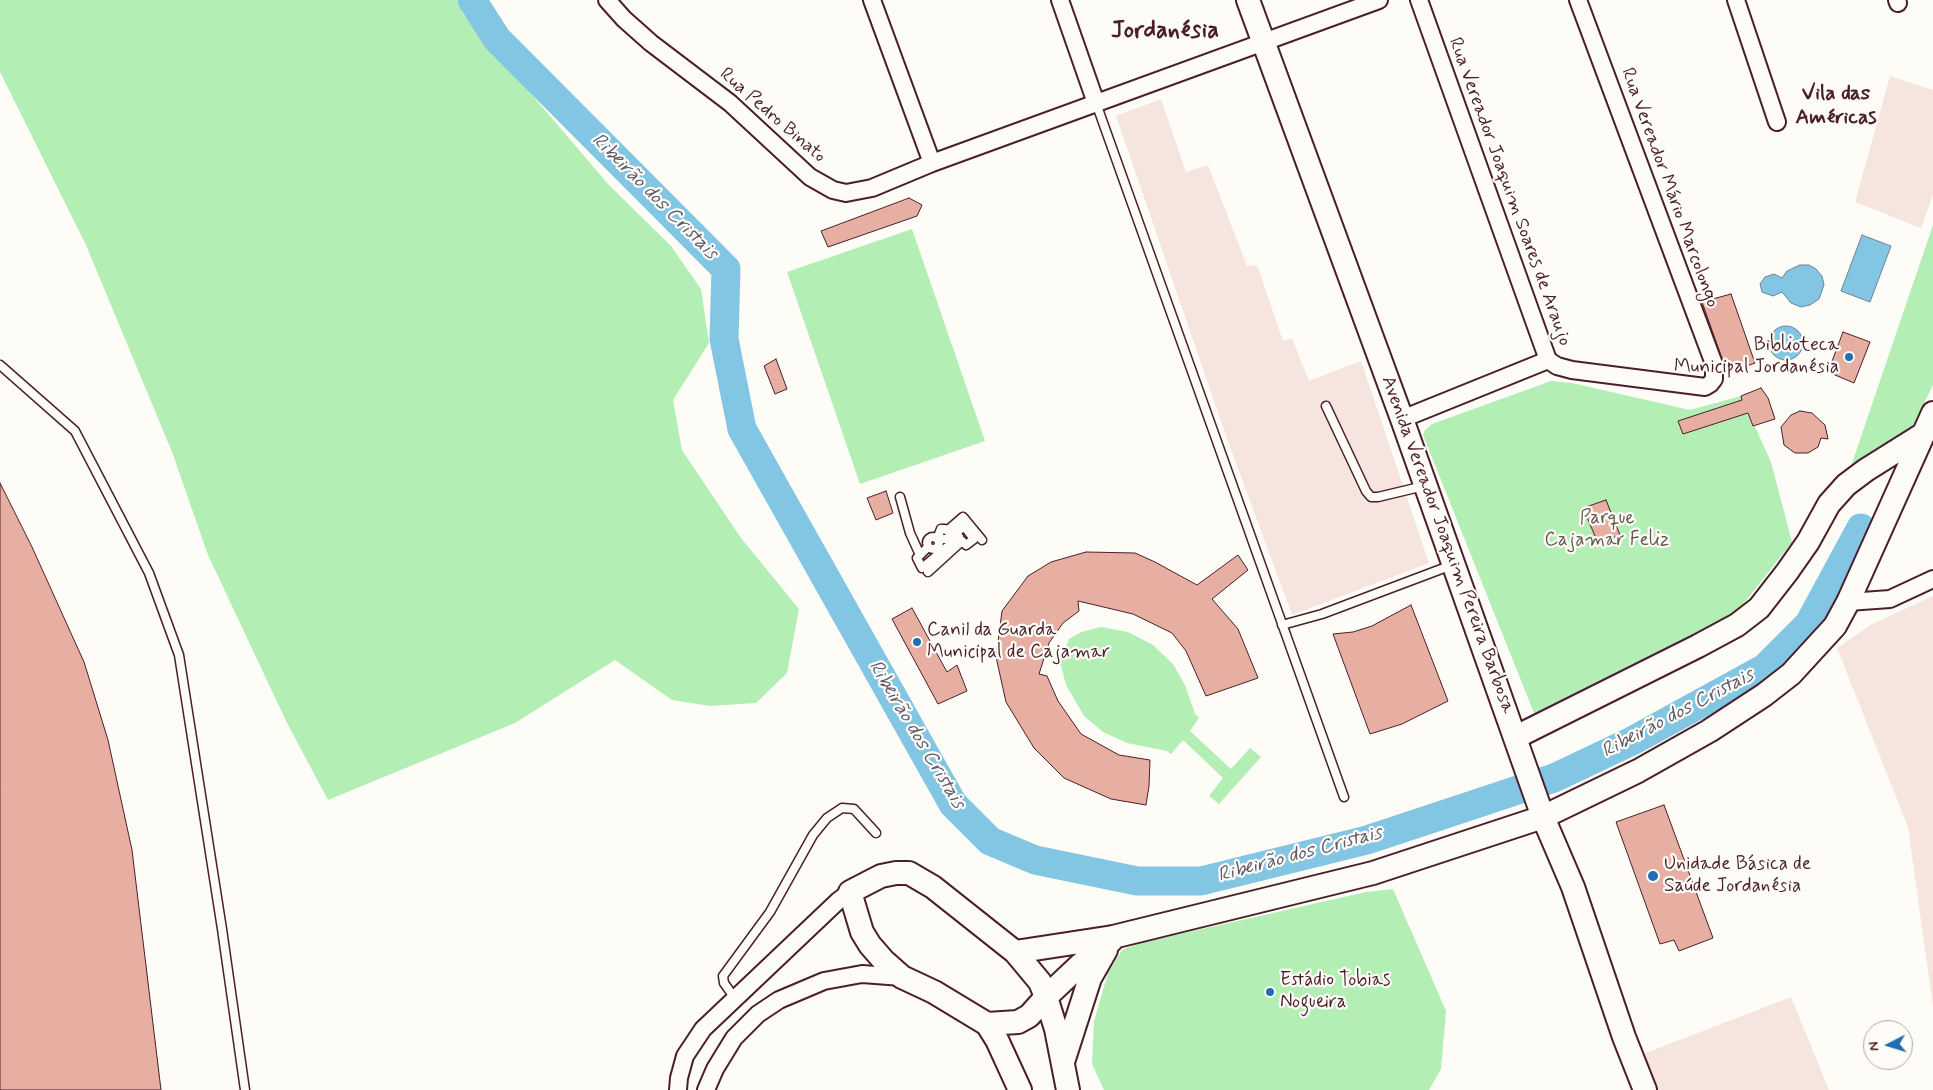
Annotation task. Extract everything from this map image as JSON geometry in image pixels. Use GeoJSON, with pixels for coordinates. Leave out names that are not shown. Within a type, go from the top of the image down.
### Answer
{"type":"FeatureCollection","features":[{"type":"Feature","properties":{"kind":"street","name":"Rua Pedro Binato"},"geometry":{"type":"LineString","coordinates":[[607,0],[651,44],[730,103],[810,177],[822,185],[840,192],[859,191],[932,162],[1379,0]]}},
{"type":"Feature","properties":{"kind":"street"},"geometry":{"type":"LineString","coordinates":[[872,0],[932,162]]}},
{"type":"Feature","properties":{"kind":"street"},"geometry":{"type":"LineString","coordinates":[[1060,0],[1096,103]]}},
{"type":"Feature","properties":{"kind":"street","name":"Avenida Vereador Joaquim Pereira Barbosa"},"geometry":{"type":"LineString","coordinates":[[1248,0],[1402,419],[1542,813],[1573,887],[1621,1029],[1645,1090]]}},
{"type":"Feature","properties":{"kind":"street","name":"Rua Vereador Joaquim Soares de Araujo"},"geometry":{"type":"LineString","coordinates":[[1419,0],[1548,360],[1557,366],[1572,370],[1705,387]]}},
{"type":"Feature","properties":{"kind":"street","name":"Rua Vereador Mário Marcolongo"},"geometry":{"type":"LineString","coordinates":[[1578,0],[1714,364],[1714,379],[1705,387]]}},
{"type":"Feature","properties":{"kind":"street"},"geometry":{"type":"LineString","coordinates":[[1736,0],[1778,122]]}},
{"type":"Feature","properties":{"kind":"street"},"geometry":{"type":"LineString","coordinates":[[1402,419],[1548,360]]}},
{"type":"Feature","properties":{"kind":"street"},"geometry":{"type":"LineString","coordinates":[[1015,952],[1112,939],[1373,872],[1542,813],[1638,771],[1709,731],[1764,696],[1791,674],[1835,626],[1848,602],[1929,423]]}},
{"type":"Feature","properties":{"kind":"street"},"geometry":{"type":"LineString","coordinates":[[1516,737],[1698,646],[1759,608],[1808,542],[1829,504],[1846,485],[1929,423]]}},
{"type":"Feature","properties":{"kind":"street"},"geometry":{"type":"LineString","coordinates":[[1848,602],[1890,598],[1933,579]]}},
{"type":"Feature","properties":{"kind":"street"},"geometry":{"type":"LineString","coordinates":[[678,1090],[685,1056],[703,1029],[734,997],[838,901],[850,892],[881,876],[896,872],[909,873],[933,887],[1015,952],[1040,982],[1056,1029],[1068,1090]]}},
{"type":"Feature","properties":{"kind":"street"},"geometry":{"type":"LineString","coordinates":[[850,892],[862,932],[870,945],[902,977],[934,992],[987,1024],[997,1040],[1020,1090]]}},
{"type":"Feature","properties":{"kind":"street"},"geometry":{"type":"LineString","coordinates":[[987,1024],[1018,1022],[1029,1016],[1080,965],[1112,939]]}},
{"type":"Feature","properties":{"kind":"street"},"geometry":{"type":"LineString","coordinates":[[1062,1066],[1090,978],[1112,939]]}},
{"type":"Feature","properties":{"kind":"street"},"geometry":{"type":"LineString","coordinates":[[706,1090],[715,1069],[734,1038],[758,1014],[779,1000],[824,981],[862,974],[902,977]]}},
{"type":"Feature","properties":{"kind":"lane"},"geometry":{"type":"LineString","coordinates":[[1096,103],[1344,797]]}},
{"type":"Feature","properties":{"kind":"lane"},"geometry":{"type":"LineString","coordinates":[[0,365],[75,431],[150,573],[178,655],[222,929],[245,1090]]}},
{"type":"Feature","properties":{"kind":"lane"},"geometry":{"type":"LineString","coordinates":[[1326,406],[1366,491],[1371,496],[1386,496],[1426,486]]}},
{"type":"Feature","properties":{"kind":"lane"},"geometry":{"type":"LineString","coordinates":[[900,497],[910,533],[920,555]]}},
{"type":"Feature","properties":{"kind":"lane"},"geometry":{"type":"LineString","coordinates":[[928,572],[962,541],[966,545],[974,539],[964,526],[956,533],[959,537],[922,568],[916,558],[928,547],[934,549],[938,547],[937,540],[947,539],[950,534],[948,530],[963,518],[982,540]]}},
{"type":"Feature","properties":{"kind":"lane"},"geometry":{"type":"LineString","coordinates":[[1282,625],[1322,614],[1454,564]]}},
{"type":"Feature","properties":{"kind":"lane"},"geometry":{"type":"LineString","coordinates":[[734,997],[724,983],[723,976],[770,912],[813,835],[827,818],[842,808],[854,809],[876,832]]}},
{"type":"Feature","properties":{"kind":"shaded area"},"geometry":{"type":"Polygon","coordinates":[[[1890,76],[1933,90],[1933,195],[1921,228],[1855,202],[1890,76]]]}},
{"type":"Feature","properties":{"kind":"shaded area"},"geometry":{"type":"Polygon","coordinates":[[[1161,99],[1186,172],[1208,165],[1247,266],[1257,265],[1283,341],[1292,338],[1309,381],[1361,361],[1429,563],[1292,615],[1226,436],[1116,116],[1161,99]]]}},
{"type":"Feature","properties":{"kind":"shaded area"},"geometry":{"type":"Polygon","coordinates":[[[1933,596],[1933,1007],[1908,827],[1837,648],[1872,624],[1933,596]]]}},
{"type":"Feature","properties":{"kind":"shaded area"},"geometry":{"type":"Polygon","coordinates":[[[1791,997],[1829,1090],[1654,1090],[1638,1056],[1791,997]]]}},
{"type":"Feature","properties":{"kind":"green space"},"geometry":{"type":"Polygon","coordinates":[[[0,0],[457,0],[463,14],[608,184],[671,246],[701,289],[709,343],[673,400],[682,450],[741,538],[799,609],[787,673],[756,703],[710,706],[672,700],[615,660],[515,723],[328,800],[287,723],[208,555],[172,452],[86,245],[0,72],[0,0]]]}},
{"type":"Feature","properties":{"kind":"green space"},"geometry":{"type":"Polygon","coordinates":[[[1933,225],[1933,385],[1913,426],[1850,469],[1933,225]]]}},
{"type":"Feature","properties":{"kind":"green space"},"geometry":{"type":"Polygon","coordinates":[[[912,229],[985,441],[860,484],[787,272],[912,229]]]}},
{"type":"Feature","properties":{"kind":"green space","name":"Parque Cajamar Feliz"},"geometry":{"type":"Polygon","coordinates":[[[1551,381],[1572,383],[1690,410],[1741,396],[1771,462],[1792,542],[1734,616],[1536,718],[1423,435],[1425,430],[1432,424],[1551,381]]]}},
{"type":"Feature","properties":{"kind":"green space"},"geometry":{"type":"Polygon","coordinates":[[[1101,627],[1128,632],[1153,645],[1173,664],[1185,685],[1195,714],[1199,718],[1190,731],[1231,769],[1250,748],[1261,757],[1219,804],[1209,796],[1223,778],[1183,740],[1171,754],[1167,751],[1127,743],[1103,732],[1084,716],[1066,685],[1060,662],[1069,639],[1081,632],[1101,627]]]}},
{"type":"Feature","properties":{"kind":"green space","name":"Estádio Tobias Nogueira"},"geometry":{"type":"Polygon","coordinates":[[[1393,889],[1446,1011],[1441,1069],[1429,1090],[1104,1090],[1092,1064],[1094,1021],[1108,973],[1122,950],[1140,943],[1366,892],[1393,889]]]}},
{"type":"Feature","properties":{"kind":"water"},"geometry":{"type":"Polygon","coordinates":[[[1862,235],[1891,246],[1870,302],[1841,291],[1862,235]]]}},
{"type":"Feature","properties":{"kind":"water"},"geometry":{"type":"Polygon","coordinates":[[[1800,265],[1809,265],[1822,276],[1824,285],[1819,299],[1810,305],[1801,307],[1791,303],[1782,292],[1773,296],[1762,292],[1760,284],[1765,277],[1774,274],[1782,278],[1787,271],[1800,265]]]}},
{"type":"Feature","properties":{"kind":"water"},"geometry":{"type":"Polygon","coordinates":[[[1786,326],[1798,331],[1803,343],[1798,355],[1786,360],[1774,355],[1769,343],[1774,331],[1786,326]]]}},
{"type":"Feature","properties":{"kind":"building"},"geometry":{"type":"Polygon","coordinates":[[[909,198],[922,205],[917,216],[828,247],[821,231],[909,198]]]}},
{"type":"Feature","properties":{"kind":"building"},"geometry":{"type":"Polygon","coordinates":[[[1731,294],[1755,363],[1727,373],[1702,302],[1731,294]]]}},
{"type":"Feature","properties":{"kind":"building","name":"Biblioteca Municipal Jordanésia"},"geometry":{"type":"Polygon","coordinates":[[[1843,332],[1870,342],[1854,383],[1828,372],[1843,332]]]}},
{"type":"Feature","properties":{"kind":"building"},"geometry":{"type":"Polygon","coordinates":[[[776,359],[787,389],[775,394],[764,366],[776,359]]]}},
{"type":"Feature","properties":{"kind":"building"},"geometry":{"type":"Polygon","coordinates":[[[1761,388],[1768,398],[1775,419],[1753,426],[1748,413],[1683,434],[1678,421],[1742,400],[1741,396],[1761,388]]]}},
{"type":"Feature","properties":{"kind":"building"},"geometry":{"type":"Polygon","coordinates":[[[1800,411],[1812,413],[1825,425],[1828,439],[1821,438],[1818,447],[1808,453],[1795,453],[1784,445],[1781,427],[1791,415],[1800,411]]]}},
{"type":"Feature","properties":{"kind":"building"},"geometry":{"type":"Polygon","coordinates":[[[0,483],[32,547],[84,662],[108,740],[132,850],[161,1090],[0,1090],[0,483]]]}},
{"type":"Feature","properties":{"kind":"building"},"geometry":{"type":"Polygon","coordinates":[[[886,491],[893,513],[876,520],[867,498],[886,491]]]}},
{"type":"Feature","properties":{"kind":"building"},"geometry":{"type":"Polygon","coordinates":[[[1606,500],[1620,535],[1598,543],[1583,508],[1606,500]]]}},
{"type":"Feature","properties":{"kind":"building"},"geometry":{"type":"Polygon","coordinates":[[[1086,552],[1135,553],[1197,585],[1238,555],[1248,570],[1212,599],[1238,629],[1258,678],[1206,696],[1186,651],[1172,633],[1133,614],[1078,601],[1079,611],[1063,623],[1049,643],[1039,674],[1047,676],[1058,701],[1081,734],[1119,755],[1150,760],[1146,805],[1111,799],[1064,778],[1034,748],[1006,702],[996,657],[1002,611],[1028,576],[1051,562],[1086,552]]]}},
{"type":"Feature","properties":{"kind":"building"},"geometry":{"type":"Polygon","coordinates":[[[1411,605],[1448,701],[1402,724],[1370,734],[1333,634],[1353,632],[1372,626],[1411,605]]]}},
{"type":"Feature","properties":{"kind":"building","name":"Canil da Guarda Municipal de Cajamar"},"geometry":{"type":"Polygon","coordinates":[[[912,608],[947,672],[957,665],[967,691],[938,704],[892,619],[912,608]]]}},
{"type":"Feature","properties":{"kind":"building","name":"Unidade Básica de Saúde Jordanésia"},"geometry":{"type":"Polygon","coordinates":[[[1664,805],[1713,938],[1679,951],[1674,940],[1660,944],[1616,822],[1664,805]]]}},
{"type":"Feature","properties":{"kind":"waterway","name":"Ribeirão dos Cristais"},"geometry":{"type":"LineString","coordinates":[[472,0],[497,39],[726,269],[724,339],[742,429],[953,804],[990,841],[1035,860],[1137,881],[1201,881],[1367,840],[1554,778],[1632,741],[1765,668],[1809,624],[1861,528]]}},
{"type":"Feature","properties":{"kind":"place","name":"Biblioteca Municipal Jordanésia"},"geometry":{"type":"Point","coordinates":[1849,357]}},
{"type":"Feature","properties":{"kind":"place","name":"Canil da Guarda Municipal de Cajamar"},"geometry":{"type":"Point","coordinates":[917,642]}},
{"type":"Feature","properties":{"kind":"place","name":"Unidade Básica de Saúde Jordanésia"},"geometry":{"type":"Point","coordinates":[1653,876]}},
{"type":"Feature","properties":{"kind":"place","name":"Estádio Tobias Nogueira"},"geometry":{"type":"Point","coordinates":[1270,992]}},
{"type":"Feature","properties":{"kind":"district","name":"Jordanésia"},"geometry":{"type":"Point","coordinates":[1165,32]}},
{"type":"Feature","properties":{"kind":"district","name":"Vila das Américas"},"geometry":{"type":"Point","coordinates":[1836,107]}}]}
